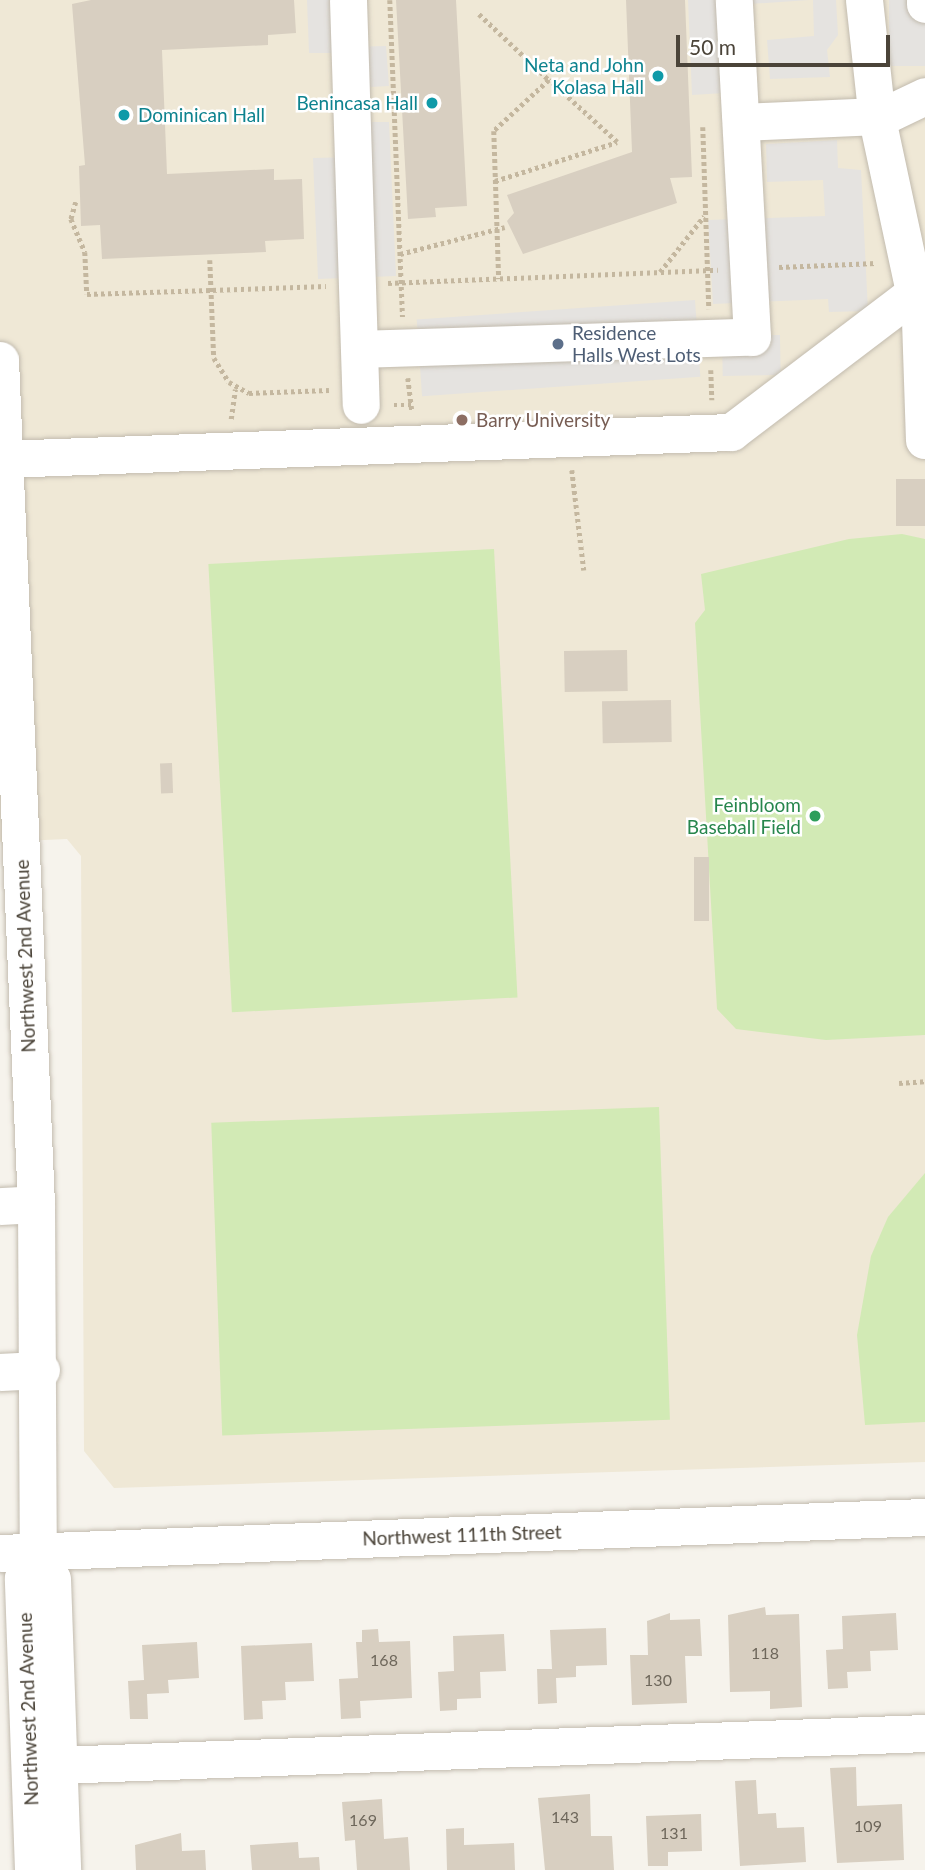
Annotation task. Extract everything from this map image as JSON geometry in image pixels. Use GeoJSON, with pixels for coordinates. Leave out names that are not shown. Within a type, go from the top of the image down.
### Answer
{"type":"FeatureCollection","features":[{"type":"Feature","properties":{"kind":"street"},"geometry":{"type":"LineString","coordinates":[[348,0],[361,405]]}},
{"type":"Feature","properties":{"kind":"street"},"geometry":{"type":"LineString","coordinates":[[359,349],[752,337],[734,0]]}},
{"type":"Feature","properties":{"kind":"street"},"geometry":{"type":"LineString","coordinates":[[864,0],[876,109],[915,277],[924,423]]}},
{"type":"Feature","properties":{"kind":"street"},"geometry":{"type":"LineString","coordinates":[[741,111],[876,109],[925,96]]}},
{"type":"Feature","properties":{"kind":"street"},"geometry":{"type":"LineString","coordinates":[[3,473],[416,444],[731,432],[915,277]]}},
{"type":"Feature","properties":{"kind":"street","name":"Northwest 2nd Avenue"},"geometry":{"type":"LineString","coordinates":[[0,360],[14,1037],[36,1204],[41,1370],[38,1552],[23,1577],[43,1766],[62,1870]]}},
{"type":"Feature","properties":{"kind":"street"},"geometry":{"type":"LineString","coordinates":[[0,1206],[36,1204]]}},
{"type":"Feature","properties":{"kind":"street"},"geometry":{"type":"LineString","coordinates":[[0,1372],[41,1370]]}},
{"type":"Feature","properties":{"kind":"street","name":"Northwest 111th Street"},"geometry":{"type":"LineString","coordinates":[[0,1553],[925,1517]]}},
{"type":"Feature","properties":{"kind":"street"},"geometry":{"type":"LineString","coordinates":[[43,1766],[925,1734]]}},
{"type":"Feature","properties":{"kind":"street","name":"Northwest 2nd Avenue"},"geometry":{"type":"LineString","coordinates":[[33,1870],[43,1766]]}},
{"type":"Feature","properties":{"kind":"path"},"geometry":{"type":"LineString","coordinates":[[390,0],[404,347],[416,444]]}},
{"type":"Feature","properties":{"kind":"path"},"geometry":{"type":"LineString","coordinates":[[480,14],[617,142],[495,181]]}},
{"type":"Feature","properties":{"kind":"path"},"geometry":{"type":"LineString","coordinates":[[499,279],[494,131],[550,80]]}},
{"type":"Feature","properties":{"kind":"path"},"geometry":{"type":"LineString","coordinates":[[704,127],[704,215],[714,432]]}},
{"type":"Feature","properties":{"kind":"path"},"geometry":{"type":"LineString","coordinates":[[76,202],[71,219],[85,252],[87,294],[749,269],[915,277]]}},
{"type":"Feature","properties":{"kind":"path"},"geometry":{"type":"LineString","coordinates":[[660,272],[704,215]]}},
{"type":"Feature","properties":{"kind":"path"},"geometry":{"type":"LineString","coordinates":[[400,254],[505,227]]}},
{"type":"Feature","properties":{"kind":"path"},"geometry":{"type":"LineString","coordinates":[[210,260],[214,358],[235,389],[324,390]]}},
{"type":"Feature","properties":{"kind":"path"},"geometry":{"type":"LineString","coordinates":[[537,441],[575,476],[584,570]]}},
{"type":"Feature","properties":{"kind":"path"},"geometry":{"type":"LineString","coordinates":[[899,1083],[925,1081]]}},
{"type":"Feature","properties":{"kind":"shaded area","name":"Barry University"},"geometry":{"type":"Polygon","coordinates":[[[0,0],[925,0],[925,1462],[114,1488],[84,1451],[81,856],[67,839],[0,842],[0,0]]]}},
{"type":"Feature","properties":{"kind":"shaded area"},"geometry":{"type":"Polygon","coordinates":[[[307,0],[348,0],[349,47],[386,46],[389,86],[351,88],[349,53],[309,53],[307,0]]]}},
{"type":"Feature","properties":{"kind":"shaded area"},"geometry":{"type":"Polygon","coordinates":[[[688,0],[809,0],[734,5],[740,92],[692,95],[688,0]]]}},
{"type":"Feature","properties":{"kind":"shaded area"},"geometry":{"type":"Polygon","coordinates":[[[813,0],[836,0],[838,35],[827,50],[830,77],[770,79],[767,40],[814,36],[813,0]]]}},
{"type":"Feature","properties":{"kind":"shaded area"},"geometry":{"type":"Polygon","coordinates":[[[889,0],[925,0],[925,66],[889,66],[889,0]]]}},
{"type":"Feature","properties":{"kind":"shaded area"},"geometry":{"type":"Polygon","coordinates":[[[352,122],[389,122],[396,276],[318,279],[313,158],[353,157],[352,122]]]}},
{"type":"Feature","properties":{"kind":"shaded area","name":"Residence Halls West Lots"},"geometry":{"type":"Polygon","coordinates":[[[837,140],[838,168],[861,170],[868,311],[829,312],[828,299],[713,304],[708,220],[825,216],[823,180],[767,182],[766,144],[837,140]]]}},
{"type":"Feature","properties":{"kind":"shaded area","name":"Residence Halls West Lots"},"geometry":{"type":"Polygon","coordinates":[[[695,300],[700,377],[422,396],[417,319],[695,300]]]}},
{"type":"Feature","properties":{"kind":"shaded area","name":"Residence Halls West Lots"},"geometry":{"type":"Polygon","coordinates":[[[780,335],[781,375],[723,376],[722,336],[780,335]]]}},
{"type":"Feature","properties":{"kind":"green space","name":"Feinbloom Baseball Field"},"geometry":{"type":"Polygon","coordinates":[[[902,534],[925,539],[925,1035],[826,1040],[736,1029],[717,1009],[695,623],[705,610],[701,574],[849,539],[902,534]]]}},
{"type":"Feature","properties":{"kind":"green space"},"geometry":{"type":"Polygon","coordinates":[[[494,549],[517,997],[232,1012],[208,564],[494,549]]]}},
{"type":"Feature","properties":{"kind":"green space"},"geometry":{"type":"Polygon","coordinates":[[[659,1107],[670,1420],[222,1435],[211,1123],[659,1107]]]}},
{"type":"Feature","properties":{"kind":"green space"},"geometry":{"type":"Polygon","coordinates":[[[925,1173],[925,1422],[865,1425],[857,1335],[871,1256],[888,1217],[925,1173]]]}},
{"type":"Feature","properties":{"kind":"building","name":"Dominican Hall"},"geometry":{"type":"Polygon","coordinates":[[[91,0],[294,0],[296,33],[268,35],[268,45],[162,50],[167,174],[274,169],[274,180],[302,179],[304,239],[265,241],[266,252],[102,259],[100,225],[81,226],[79,166],[85,165],[72,4],[91,0]]]}},
{"type":"Feature","properties":{"kind":"building","name":"Benincasa Hall"},"geometry":{"type":"Polygon","coordinates":[[[396,0],[456,0],[467,206],[435,208],[436,217],[408,219],[396,0]]]}},
{"type":"Feature","properties":{"kind":"building","name":"Neta and John Kolasa Hall"},"geometry":{"type":"Polygon","coordinates":[[[626,0],[685,0],[692,177],[670,178],[677,203],[523,254],[507,221],[514,213],[507,195],[632,152],[626,0]]]}},
{"type":"Feature","properties":{"kind":"building"},"geometry":{"type":"Polygon","coordinates":[[[896,479],[925,479],[925,526],[896,526],[896,479]]]}},
{"type":"Feature","properties":{"kind":"building"},"geometry":{"type":"Polygon","coordinates":[[[627,650],[628,691],[565,692],[564,651],[627,650]]]}},
{"type":"Feature","properties":{"kind":"building"},"geometry":{"type":"Polygon","coordinates":[[[671,700],[672,742],[603,743],[602,701],[671,700]]]}},
{"type":"Feature","properties":{"kind":"building"},"geometry":{"type":"Polygon","coordinates":[[[160,763],[172,763],[173,793],[161,793],[160,763]]]}},
{"type":"Feature","properties":{"kind":"building"},"geometry":{"type":"Polygon","coordinates":[[[694,857],[709,857],[709,921],[694,921],[694,857]]]}},
{"type":"Feature","properties":{"kind":"building"},"geometry":{"type":"Polygon","coordinates":[[[765,1607],[766,1615],[799,1614],[802,1707],[770,1709],[770,1691],[730,1692],[728,1615],[765,1607]]]}},
{"type":"Feature","properties":{"kind":"building"},"geometry":{"type":"Polygon","coordinates":[[[670,1613],[670,1620],[700,1619],[702,1656],[685,1656],[687,1703],[632,1705],[630,1655],[648,1655],[647,1621],[670,1613]]]}},
{"type":"Feature","properties":{"kind":"building"},"geometry":{"type":"Polygon","coordinates":[[[896,1613],[898,1650],[870,1651],[871,1671],[847,1672],[848,1688],[828,1689],[826,1650],[843,1649],[842,1616],[896,1613]]]}},
{"type":"Feature","properties":{"kind":"building"},"geometry":{"type":"Polygon","coordinates":[[[606,1628],[607,1665],[576,1666],[576,1677],[556,1678],[557,1703],[538,1704],[537,1669],[552,1669],[550,1630],[606,1628]]]}},
{"type":"Feature","properties":{"kind":"building"},"geometry":{"type":"Polygon","coordinates":[[[378,1629],[379,1642],[410,1641],[412,1698],[360,1701],[361,1718],[341,1719],[339,1679],[358,1678],[356,1642],[362,1642],[362,1630],[378,1629]]]}},
{"type":"Feature","properties":{"kind":"building"},"geometry":{"type":"Polygon","coordinates":[[[504,1634],[506,1671],[480,1672],[481,1698],[457,1699],[457,1710],[440,1711],[438,1672],[454,1671],[453,1636],[504,1634]]]}},
{"type":"Feature","properties":{"kind":"building"},"geometry":{"type":"Polygon","coordinates":[[[197,1642],[199,1678],[168,1680],[169,1693],[147,1694],[148,1719],[130,1719],[128,1681],[144,1680],[142,1645],[197,1642]]]}},
{"type":"Feature","properties":{"kind":"building"},"geometry":{"type":"Polygon","coordinates":[[[312,1643],[314,1681],[285,1682],[286,1700],[262,1701],[263,1719],[244,1720],[241,1646],[312,1643]]]}},
{"type":"Feature","properties":{"kind":"building"},"geometry":{"type":"Polygon","coordinates":[[[856,1767],[857,1806],[902,1804],[904,1860],[837,1863],[830,1768],[856,1767]]]}},
{"type":"Feature","properties":{"kind":"building"},"geometry":{"type":"Polygon","coordinates":[[[756,1780],[758,1814],[776,1813],[777,1828],[804,1827],[806,1862],[740,1866],[735,1781],[756,1780]]]}},
{"type":"Feature","properties":{"kind":"building"},"geometry":{"type":"Polygon","coordinates":[[[590,1794],[591,1836],[612,1836],[614,1870],[545,1870],[538,1798],[590,1794]]]}},
{"type":"Feature","properties":{"kind":"building"},"geometry":{"type":"Polygon","coordinates":[[[382,1799],[384,1839],[408,1837],[410,1870],[357,1870],[355,1840],[345,1841],[342,1802],[382,1799]]]}},
{"type":"Feature","properties":{"kind":"building"},"geometry":{"type":"Polygon","coordinates":[[[701,1814],[702,1851],[668,1852],[668,1866],[648,1866],[646,1816],[701,1814]]]}},
{"type":"Feature","properties":{"kind":"building"},"geometry":{"type":"Polygon","coordinates":[[[464,1828],[464,1845],[514,1843],[515,1870],[447,1870],[446,1829],[464,1828]]]}},
{"type":"Feature","properties":{"kind":"building"},"geometry":{"type":"Polygon","coordinates":[[[181,1833],[182,1851],[205,1850],[206,1870],[136,1870],[135,1845],[181,1833]]]}},
{"type":"Feature","properties":{"kind":"building"},"geometry":{"type":"Polygon","coordinates":[[[298,1842],[299,1858],[319,1857],[320,1870],[252,1870],[250,1845],[298,1842]]]}},
{"type":"Feature","properties":{"kind":"place","name":"Neta and John Kolasa Hall"},"geometry":{"type":"Point","coordinates":[658,76]}},
{"type":"Feature","properties":{"kind":"place","name":"Benincasa Hall"},"geometry":{"type":"Point","coordinates":[432,103]}},
{"type":"Feature","properties":{"kind":"place","name":"Dominican Hall"},"geometry":{"type":"Point","coordinates":[124,115]}},
{"type":"Feature","properties":{"kind":"place","name":"Residence Halls West Lots"},"geometry":{"type":"Point","coordinates":[558,344]}},
{"type":"Feature","properties":{"kind":"place","name":"Barry University"},"geometry":{"type":"Point","coordinates":[462,420]}},
{"type":"Feature","properties":{"kind":"place","name":"Feinbloom Baseball Field"},"geometry":{"type":"Point","coordinates":[815,816]}}]}
